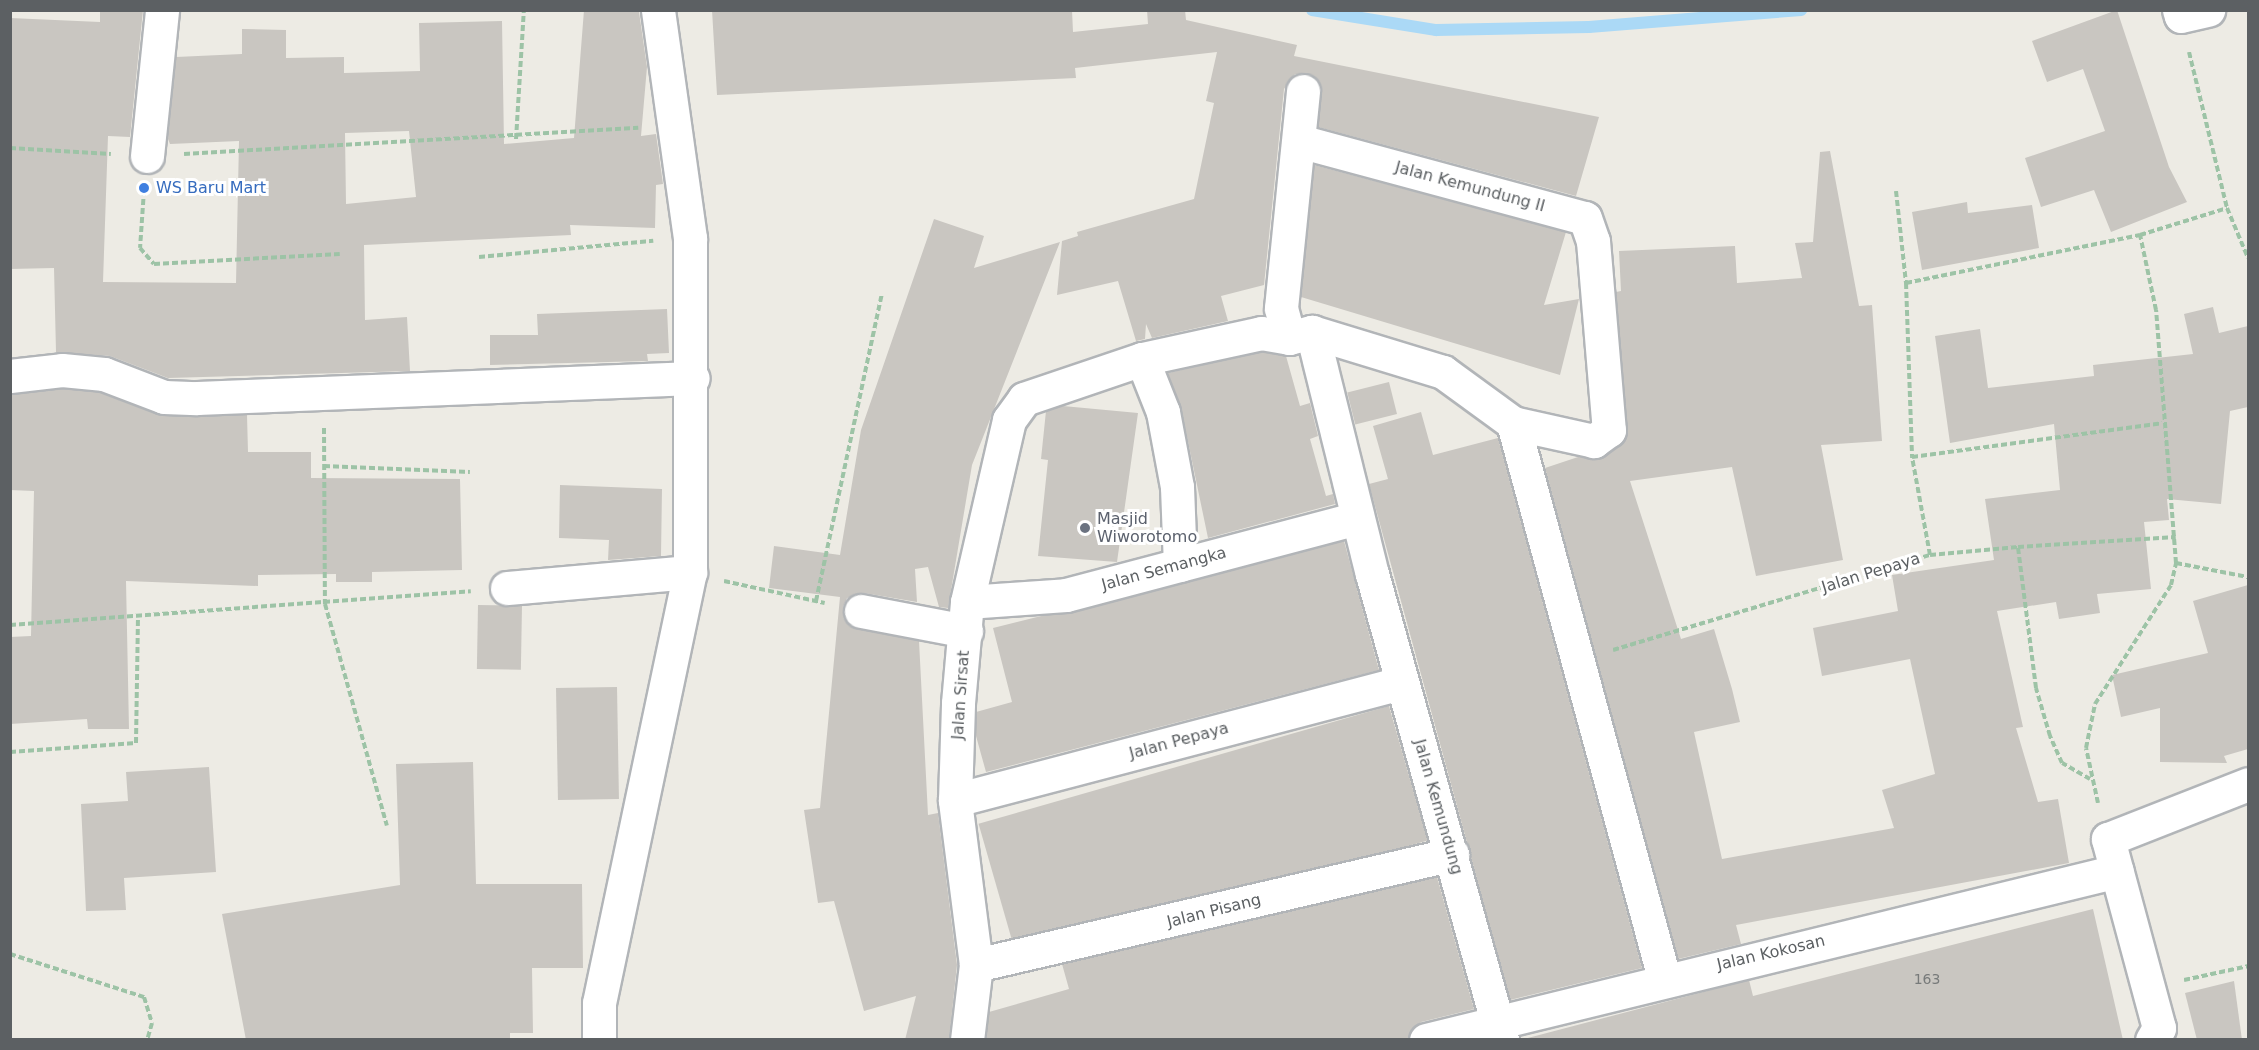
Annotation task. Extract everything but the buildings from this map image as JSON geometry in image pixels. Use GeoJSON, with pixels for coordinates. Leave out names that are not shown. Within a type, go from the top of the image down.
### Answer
{"type":"FeatureCollection","features":[{"type":"Feature","properties":{"kind":"street"},"geometry":{"type":"LineString","coordinates":[[147,156],[162,10]]}},
{"type":"Feature","properties":{"kind":"street"},"geometry":{"type":"LineString","coordinates":[[599,1040],[599,1003],[690,572],[693,378],[690,238],[658,10]]}},
{"type":"Feature","properties":{"kind":"street","name":"Jalan Kemundung"},"geometry":{"type":"LineString","coordinates":[[1303,91],[1281,308],[1301,335],[1357,518],[1499,1030]]}},
{"type":"Feature","properties":{"kind":"street","name":"Jalan Kemundung II"},"geometry":{"type":"LineString","coordinates":[[1299,141],[1585,218],[1593,241],[1609,430],[1593,441],[1513,423]]}},
{"type":"Feature","properties":{"kind":"street","name":"Jalan Sirsat"},"geometry":{"type":"LineString","coordinates":[[967,1040],[976,965],[955,800],[967,617],[1009,420],[1024,399],[1062,384],[1142,359],[1262,333],[1301,335],[1443,372],[1513,423]]}},
{"type":"Feature","properties":{"kind":"street"},"geometry":{"type":"LineString","coordinates":[[1142,359],[1163,412],[1178,487],[1180,565]]}},
{"type":"Feature","properties":{"kind":"street"},"geometry":{"type":"LineString","coordinates":[[10,376],[62,370],[104,374],[164,397],[323,394],[693,378]]}},
{"type":"Feature","properties":{"kind":"street"},"geometry":{"type":"LineString","coordinates":[[1513,423],[1664,978]]}},
{"type":"Feature","properties":{"kind":"street","name":"Jalan Semangka"},"geometry":{"type":"LineString","coordinates":[[861,611],[967,617],[1066,595],[1357,518]]}},
{"type":"Feature","properties":{"kind":"street"},"geometry":{"type":"LineString","coordinates":[[507,588],[690,572]]}},
{"type":"Feature","properties":{"kind":"street","name":"Jalan Pepaya"},"geometry":{"type":"LineString","coordinates":[[955,800],[1402,682]]}},
{"type":"Feature","properties":{"kind":"street"},"geometry":{"type":"LineString","coordinates":[[2152,1040],[2159,1028],[2108,839],[2248,784]]}},
{"type":"Feature","properties":{"kind":"street","name":"Jalan Pisang"},"geometry":{"type":"LineString","coordinates":[[976,965],[1452,854]]}},
{"type":"Feature","properties":{"kind":"street","name":"Jalan Kokosan"},"geometry":{"type":"LineString","coordinates":[[1426,1040],[1499,1030],[1664,978],[2117,871]]}},
{"type":"Feature","properties":{"kind":"path"},"geometry":{"type":"LineString","coordinates":[[516,139],[524,10]]}},
{"type":"Feature","properties":{"kind":"path"},"geometry":{"type":"LineString","coordinates":[[2189,12],[2227,208],[2248,258]]}},
{"type":"Feature","properties":{"kind":"path"},"geometry":{"type":"LineString","coordinates":[[10,148],[147,156],[516,139],[675,124]]}},
{"type":"Feature","properties":{"kind":"path"},"geometry":{"type":"LineString","coordinates":[[147,156],[140,248],[154,264],[340,254]]}},
{"type":"Feature","properties":{"kind":"path","name":"Jalan Pepaya"},"geometry":{"type":"LineString","coordinates":[[1577,661],[1930,555],[1912,457],[1906,283],[1896,191]]}},
{"type":"Feature","properties":{"kind":"path"},"geometry":{"type":"LineString","coordinates":[[1906,283],[2140,235],[2227,208]]}},
{"type":"Feature","properties":{"kind":"path"},"geometry":{"type":"LineString","coordinates":[[2108,839],[2090,779],[2086,748],[2095,704],[2171,585],[2176,563],[2176,537],[2162,423],[2156,310],[2140,235]]}},
{"type":"Feature","properties":{"kind":"path"},"geometry":{"type":"LineString","coordinates":[[479,257],[690,238]]}},
{"type":"Feature","properties":{"kind":"path"},"geometry":{"type":"LineString","coordinates":[[816,601],[882,294]]}},
{"type":"Feature","properties":{"kind":"path"},"geometry":{"type":"LineString","coordinates":[[323,394],[325,604],[387,826]]}},
{"type":"Feature","properties":{"kind":"path"},"geometry":{"type":"LineString","coordinates":[[1912,457],[2162,423]]}},
{"type":"Feature","properties":{"kind":"path"},"geometry":{"type":"LineString","coordinates":[[324,466],[470,471]]}},
{"type":"Feature","properties":{"kind":"path"},"geometry":{"type":"LineString","coordinates":[[1930,555],[2176,537]]}},
{"type":"Feature","properties":{"kind":"path"},"geometry":{"type":"LineString","coordinates":[[2018,547],[2036,688],[2050,736],[2062,763],[2090,779]]}},
{"type":"Feature","properties":{"kind":"path"},"geometry":{"type":"LineString","coordinates":[[2176,563],[2248,577]]}},
{"type":"Feature","properties":{"kind":"path"},"geometry":{"type":"LineString","coordinates":[[690,572],[861,611]]}},
{"type":"Feature","properties":{"kind":"path"},"geometry":{"type":"LineString","coordinates":[[10,625],[138,618],[507,588]]}},
{"type":"Feature","properties":{"kind":"path"},"geometry":{"type":"LineString","coordinates":[[10,752],[136,743],[138,618]]}},
{"type":"Feature","properties":{"kind":"path"},"geometry":{"type":"LineString","coordinates":[[10,954],[144,997],[152,1023],[147,1040]]}},
{"type":"Feature","properties":{"kind":"path"},"geometry":{"type":"LineString","coordinates":[[2148,988],[2248,966]]}},
{"type":"Feature","properties":{"kind":"waterway"},"geometry":{"type":"LineString","coordinates":[[1312,10],[1436,30],[1589,27],[1801,10]]}},
{"type":"Feature","properties":{"kind":"place","name":"WS Baru Mart"},"geometry":{"type":"Point","coordinates":[144,188]}},
{"type":"Feature","properties":{"kind":"place","name":"Masjid Wiworotomo"},"geometry":{"type":"Point","coordinates":[1085,528]}}]}
